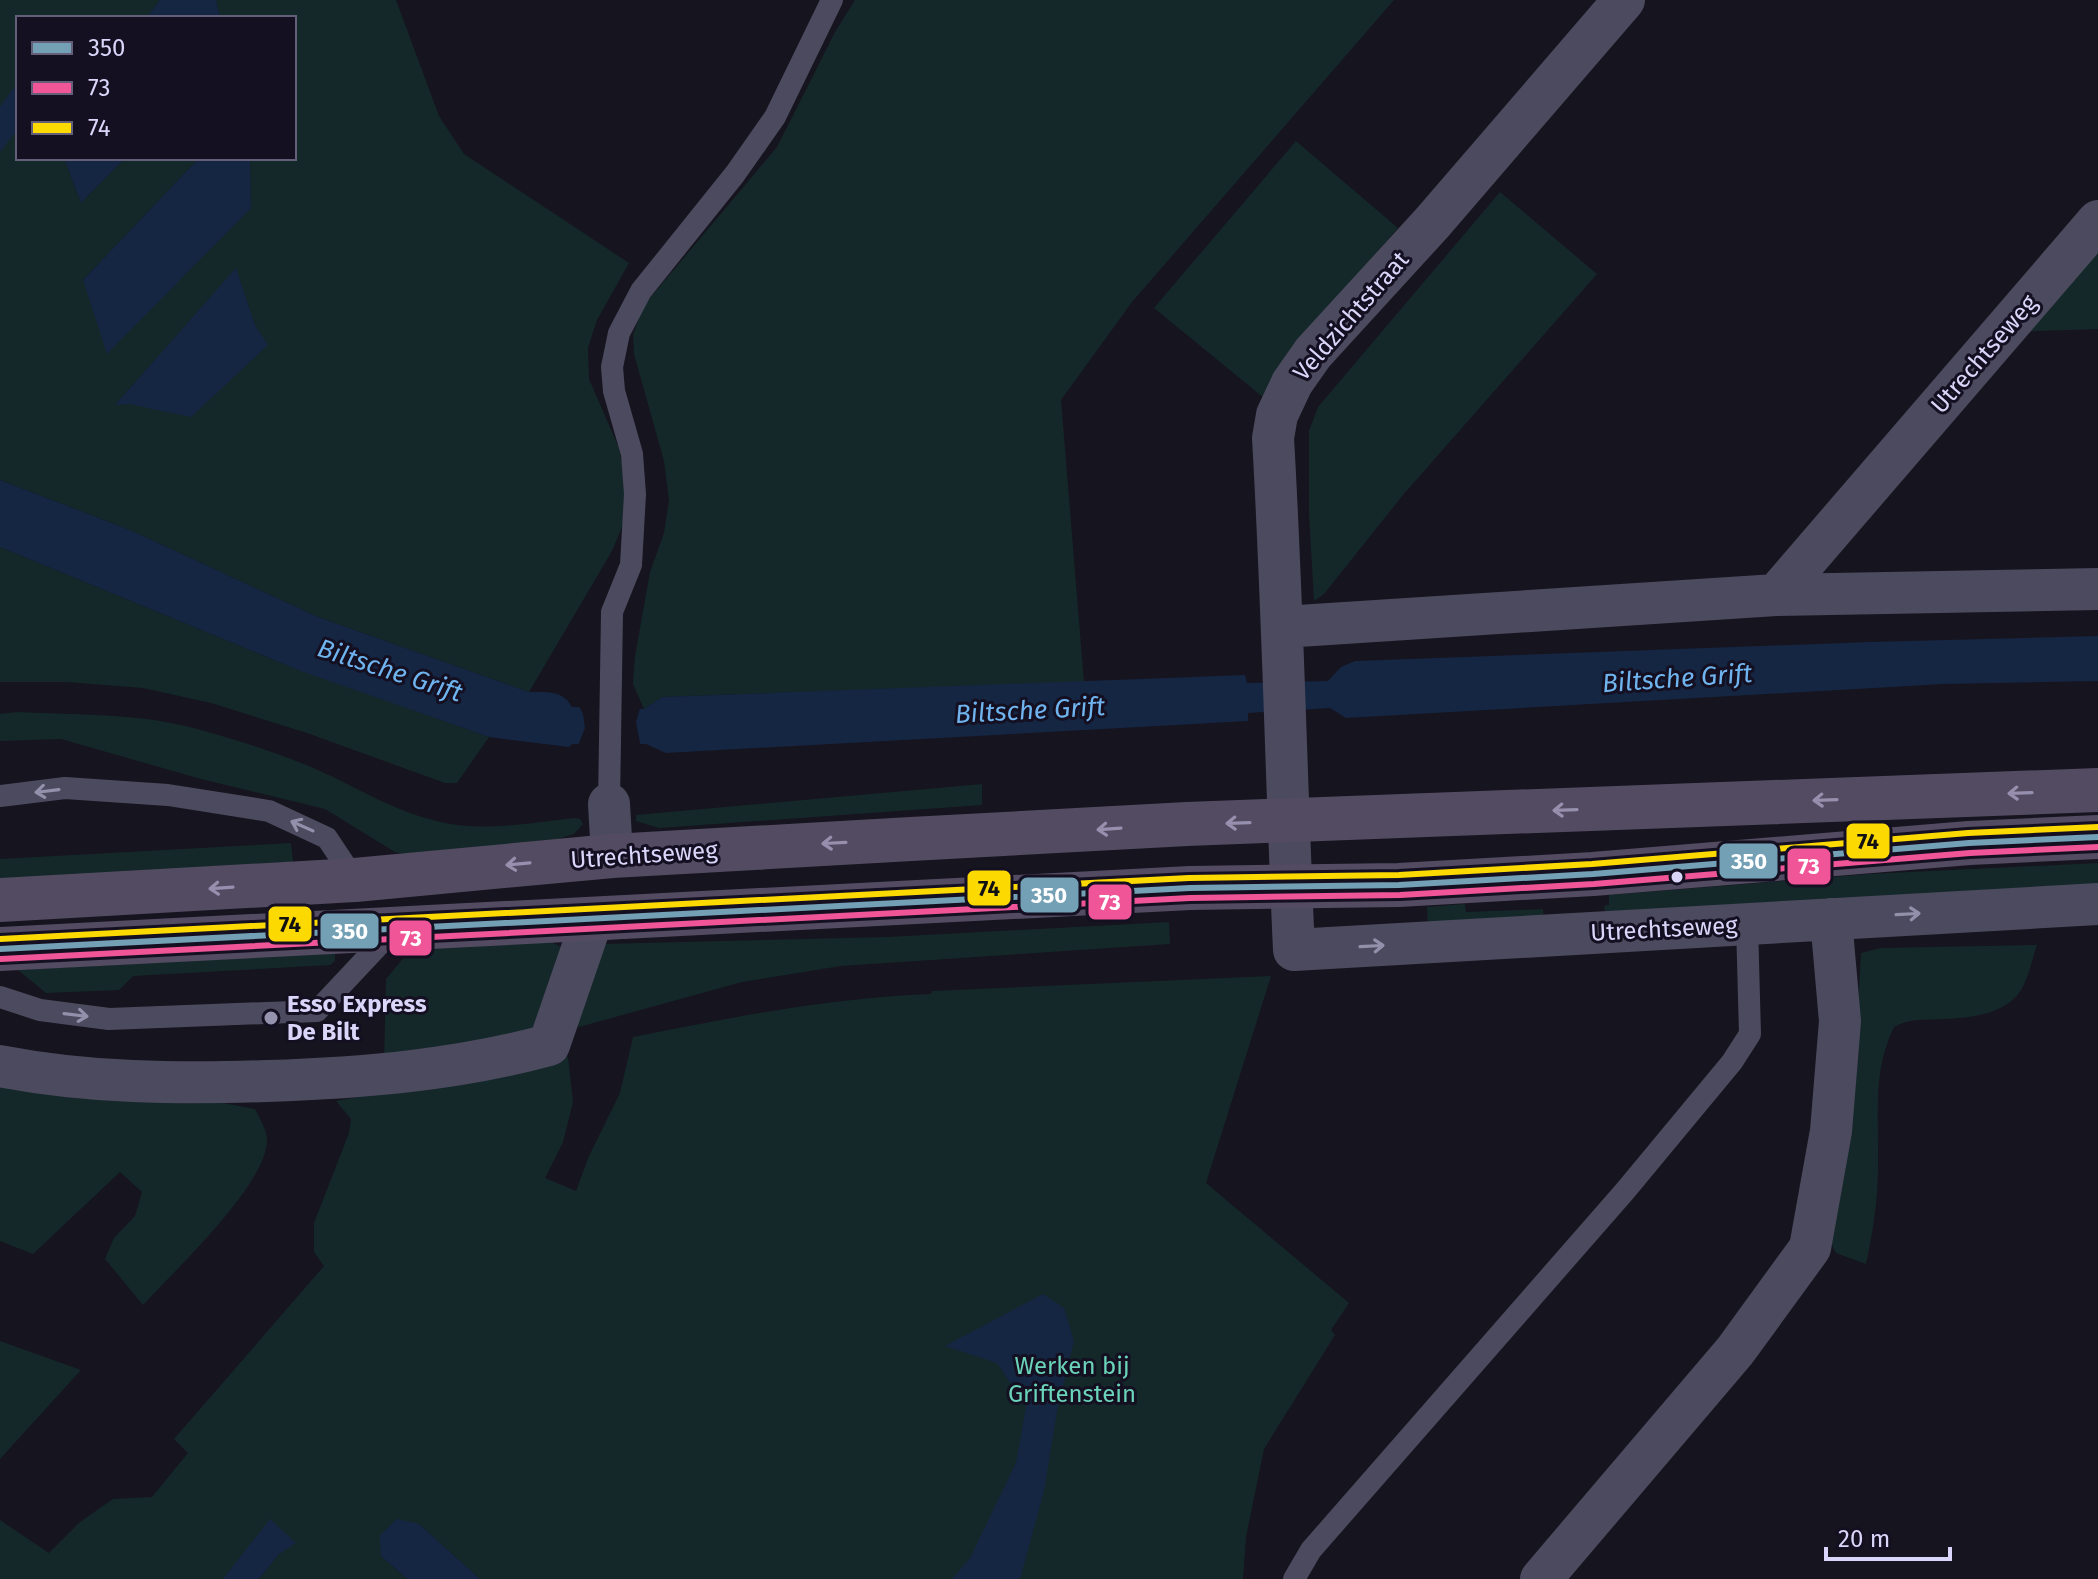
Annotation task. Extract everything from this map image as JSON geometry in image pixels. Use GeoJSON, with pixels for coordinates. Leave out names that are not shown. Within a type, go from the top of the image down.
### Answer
{"type":"FeatureCollection","features":[{"type":"Feature","properties":{"kind":"main road","name":"Utrechtseweg"},"geometry":{"type":"LineString","coordinates":[[0,900],[355,880],[612,856],[1187,824],[2098,790]]}},
{"type":"Feature","properties":{"kind":"main road"},"geometry":{"type":"LineString","coordinates":[[0,949],[1177,889],[1399,885],[1593,874],[1969,843],[2098,837]]}},
{"type":"Feature","properties":{"kind":"street","name":"Veldzichtstraat"},"geometry":{"type":"LineString","coordinates":[[1285,716],[1273,438],[1277,415],[1292,383],[1313,353],[1432,223],[1624,0]]}},
{"type":"Feature","properties":{"kind":"street","name":"Utrechtseweg"},"geometry":{"type":"LineString","coordinates":[[1776,595],[2098,221]]}},
{"type":"Feature","properties":{"kind":"street"},"geometry":{"type":"LineString","coordinates":[[1283,627],[1776,595],[2098,589]]}},
{"type":"Feature","properties":{"kind":"street","name":"Utrechtseweg"},"geometry":{"type":"LineString","coordinates":[[1285,716],[1294,950],[2098,904]]}},
{"type":"Feature","properties":{"kind":"street"},"geometry":{"type":"LineString","coordinates":[[609,804],[612,856]]}},
{"type":"Feature","properties":{"kind":"street"},"geometry":{"type":"LineString","coordinates":[[1541,1579],[1735,1351],[1810,1248],[1831,1131],[1840,1021],[1831,919]]}},
{"type":"Feature","properties":{"kind":"street"},"geometry":{"type":"LineString","coordinates":[[0,1066],[132,1083],[225,1083],[415,1072],[494,1060],[549,1045],[592,920]]}},
{"type":"Feature","properties":{"kind":"lane"},"geometry":{"type":"LineString","coordinates":[[609,804],[612,612],[631,565],[635,494],[632,454],[614,391],[612,367],[619,333],[641,291],[727,184],[775,117],[832,0]]}},
{"type":"Feature","properties":{"kind":"lane"},"geometry":{"type":"LineString","coordinates":[[0,796],[65,788],[168,795],[269,811],[327,838],[355,880]]}},
{"type":"Feature","properties":{"kind":"lane"},"geometry":{"type":"LineString","coordinates":[[1294,1579],[1311,1550],[1625,1191],[1732,1062],[1750,1034],[1747,924]]}},
{"type":"Feature","properties":{"kind":"lane"},"geometry":{"type":"LineString","coordinates":[[0,997],[40,1010],[109,1019],[317,1011],[394,928]]}},
{"type":"Feature","properties":{"kind":"green space"},"geometry":{"type":"Polygon","coordinates":[[[0,0],[160,0],[148,16],[16,16],[16,160],[65,160],[81,203],[123,160],[197,160],[83,280],[251,208],[250,160],[296,160],[296,16],[220,16],[216,0],[396,0],[439,116],[464,154],[629,263],[597,320],[588,348],[589,379],[619,448],[626,484],[624,522],[612,551],[529,692],[318,617],[130,530],[0,480],[0,0]],[[236,269],[116,404],[129,404],[267,345],[255,325],[236,269]]]}},
{"type":"Feature","properties":{"kind":"green space"},"geometry":{"type":"Polygon","coordinates":[[[855,0],[1394,0],[1132,302],[1061,400],[1084,682],[662,697],[644,709],[633,684],[635,656],[650,572],[664,533],[669,500],[664,461],[634,354],[633,334],[644,305],[777,147],[835,32],[855,0]]]}},
{"type":"Feature","properties":{"kind":"green space"},"geometry":{"type":"Polygon","coordinates":[[[1296,141],[1398,228],[1283,362],[1264,398],[1154,308],[1296,141]]]}},
{"type":"Feature","properties":{"kind":"green space"},"geometry":{"type":"Polygon","coordinates":[[[1500,192],[1597,274],[1403,495],[1324,594],[1314,601],[1309,514],[1309,431],[1318,407],[1500,192]]]}},
{"type":"Feature","properties":{"kind":"green space"},"geometry":{"type":"Polygon","coordinates":[[[2098,235],[2098,329],[2012,332],[2098,235]]]}},
{"type":"Feature","properties":{"kind":"green space"},"geometry":{"type":"Polygon","coordinates":[[[0,547],[279,662],[489,737],[457,783],[445,783],[307,733],[211,703],[143,688],[67,682],[0,682],[0,547]]]}},
{"type":"Feature","properties":{"kind":"green space"},"geometry":{"type":"Polygon","coordinates":[[[18,712],[129,717],[194,728],[283,756],[393,806],[441,822],[487,827],[574,818],[580,819],[583,824],[574,834],[558,839],[409,855],[395,852],[325,809],[201,779],[61,739],[0,741],[0,714],[18,712]]]}},
{"type":"Feature","properties":{"kind":"green space"},"geometry":{"type":"Polygon","coordinates":[[[982,784],[982,805],[659,828],[636,821],[636,815],[982,784]]]}},
{"type":"Feature","properties":{"kind":"green space"},"geometry":{"type":"Polygon","coordinates":[[[291,843],[293,862],[0,879],[0,859],[291,843]]]}},
{"type":"Feature","properties":{"kind":"green space"},"geometry":{"type":"Polygon","coordinates":[[[2098,863],[2098,887],[1606,916],[1604,906],[1609,905],[1609,895],[1869,874],[2098,863]]]}},
{"type":"Feature","properties":{"kind":"green space"},"geometry":{"type":"Polygon","coordinates":[[[1465,904],[1466,912],[1543,909],[1544,921],[1428,927],[1427,907],[1465,904]]]}},
{"type":"Feature","properties":{"kind":"green space"},"geometry":{"type":"Polygon","coordinates":[[[1169,922],[1170,944],[841,966],[742,982],[579,1027],[572,1021],[602,944],[888,937],[1169,922]]]}},
{"type":"Feature","properties":{"kind":"green space"},"geometry":{"type":"Polygon","coordinates":[[[551,942],[567,950],[545,1022],[513,1046],[384,1065],[386,979],[411,949],[551,942]]]}},
{"type":"Feature","properties":{"kind":"green space"},"geometry":{"type":"Polygon","coordinates":[[[2037,945],[2022,988],[2004,1006],[1974,1016],[1912,1021],[1894,1027],[1882,1061],[1877,1191],[1866,1264],[1836,1253],[1828,1237],[1856,1041],[1861,953],[1881,948],[2037,945]]]}},
{"type":"Feature","properties":{"kind":"green space"},"geometry":{"type":"Polygon","coordinates":[[[335,953],[335,961],[330,965],[133,976],[119,990],[46,993],[18,970],[335,953]]]}},
{"type":"Feature","properties":{"kind":"green space","name":"Werken bij Griftenstein"},"geometry":{"type":"Polygon","coordinates":[[[1271,976],[1206,1183],[1349,1303],[1331,1330],[1335,1335],[1264,1449],[1246,1537],[1243,1579],[480,1579],[419,1524],[381,1556],[407,1579],[259,1579],[279,1554],[245,1553],[223,1579],[0,1579],[0,1520],[49,1553],[80,1522],[113,1499],[152,1497],[188,1453],[174,1439],[324,1266],[314,1252],[314,1223],[349,1133],[351,1119],[336,1101],[568,1057],[573,1102],[563,1142],[545,1178],[576,1191],[589,1156],[620,1093],[633,1037],[781,1010],[931,994],[932,991],[1271,976]]]}},
{"type":"Feature","properties":{"kind":"green space"},"geometry":{"type":"Polygon","coordinates":[[[0,1080],[207,1100],[255,1109],[267,1138],[264,1156],[253,1178],[217,1226],[143,1305],[105,1259],[114,1238],[135,1216],[142,1192],[120,1172],[33,1254],[0,1241],[0,1080]]]}},
{"type":"Feature","properties":{"kind":"green space"},"geometry":{"type":"Polygon","coordinates":[[[0,1341],[81,1370],[0,1459],[0,1341]]]}},
{"type":"Feature","properties":{"kind":"water"},"geometry":{"type":"Polygon","coordinates":[[[160,0],[216,0],[220,16],[148,16],[160,0]]]}},
{"type":"Feature","properties":{"kind":"water"},"geometry":{"type":"Polygon","coordinates":[[[16,85],[16,132],[0,152],[0,107],[16,85]]]}},
{"type":"Feature","properties":{"kind":"water"},"geometry":{"type":"Polygon","coordinates":[[[65,160],[123,160],[81,203],[65,160]]]}},
{"type":"Feature","properties":{"kind":"water"},"geometry":{"type":"Polygon","coordinates":[[[197,160],[250,160],[251,208],[107,354],[83,280],[197,160]]]}},
{"type":"Feature","properties":{"kind":"water"},"geometry":{"type":"Polygon","coordinates":[[[236,268],[255,325],[268,345],[191,417],[129,404],[115,405],[236,268]]]}},
{"type":"Feature","properties":{"kind":"water","name":"Biltsche Grift"},"geometry":{"type":"Polygon","coordinates":[[[0,480],[130,530],[318,617],[529,692],[559,695],[572,707],[644,709],[662,697],[1245,675],[1247,683],[1328,681],[1341,667],[1355,661],[2098,636],[2098,681],[1943,684],[1346,718],[1330,708],[1248,713],[1248,721],[666,753],[646,744],[572,744],[569,747],[489,737],[301,671],[0,547],[0,480]]]}},
{"type":"Feature","properties":{"kind":"water"},"geometry":{"type":"Polygon","coordinates":[[[1043,1294],[1064,1308],[1074,1341],[1057,1411],[1044,1491],[1020,1579],[952,1579],[970,1558],[1016,1463],[1026,1407],[997,1363],[945,1346],[1043,1294]]]}},
{"type":"Feature","properties":{"kind":"water"},"geometry":{"type":"Polygon","coordinates":[[[270,1519],[296,1543],[279,1554],[259,1579],[223,1579],[270,1519]]]}},
{"type":"Feature","properties":{"kind":"water"},"geometry":{"type":"Polygon","coordinates":[[[397,1519],[419,1524],[480,1579],[407,1579],[381,1556],[380,1535],[397,1519]]]}},
{"type":"Feature","properties":{"kind":"pier"},"geometry":{"type":"Polygon","coordinates":[[[578,704],[641,705],[636,722],[641,748],[577,748],[585,728],[578,704]]]}},
{"type":"Feature","properties":{"kind":"transit line","name":"74"},"geometry":{"type":"LineString","coordinates":[[0,939],[1189,878],[1399,875],[1592,864],[1968,833],[2098,827]]}},
{"type":"Feature","properties":{"kind":"transit line","name":"350"},"geometry":{"type":"LineString","coordinates":[[0,949],[1190,888],[1399,885],[1593,874],[1969,843],[2098,837]]}},
{"type":"Feature","properties":{"kind":"transit line","name":"73"},"geometry":{"type":"LineString","coordinates":[[1,959],[1190,898],[1400,895],[1594,884],[1970,853],[2098,847]]}},
{"type":"Feature","properties":{"kind":"place","name":"Esso Express De Bilt"},"geometry":{"type":"Point","coordinates":[271,1018]}}]}
